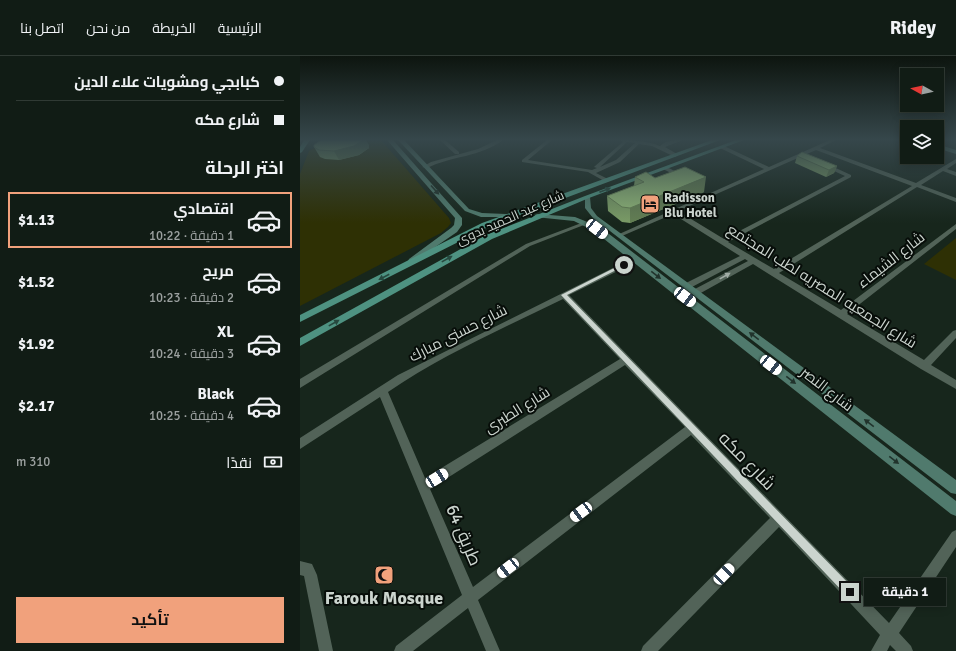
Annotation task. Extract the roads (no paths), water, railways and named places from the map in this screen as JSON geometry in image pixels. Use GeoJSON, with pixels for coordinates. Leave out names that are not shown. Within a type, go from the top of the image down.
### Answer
{"type":"FeatureCollection","features":[{"type":"Feature","properties":{"kind":"main road","name":"شارع عبد الحميد بدوى"},"geometry":{"type":"LineString","coordinates":[[300,319],[465,234],[506,216],[640,168]]}},
{"type":"Feature","properties":{"kind":"main road","name":"شارع عبد الحميد بدوى"},"geometry":{"type":"LineString","coordinates":[[300,342],[457,254],[537,216],[665,168]]}},
{"type":"Feature","properties":{"kind":"street"},"geometry":{"type":"LineString","coordinates":[[417,168],[466,217]]}},
{"type":"Feature","properties":{"kind":"street"},"geometry":{"type":"LineString","coordinates":[[426,168],[465,208],[466,217]]}},
{"type":"Feature","properties":{"kind":"street"},"geometry":{"type":"LineString","coordinates":[[565,168],[591,172],[606,180]]}},
{"type":"Feature","properties":{"kind":"street"},"geometry":{"type":"LineString","coordinates":[[591,172],[596,168]]}},
{"type":"Feature","properties":{"kind":"street"},"geometry":{"type":"LineString","coordinates":[[591,172],[601,168]]}},
{"type":"Feature","properties":{"kind":"street"},"geometry":{"type":"LineString","coordinates":[[665,168],[686,179]]}},
{"type":"Feature","properties":{"kind":"street"},"geometry":{"type":"LineString","coordinates":[[620,235],[769,168]]}},
{"type":"Feature","properties":{"kind":"street"},"geometry":{"type":"LineString","coordinates":[[723,242],[849,176],[831,168]]}},
{"type":"Feature","properties":{"kind":"street"},"geometry":{"type":"LineString","coordinates":[[869,168],[956,200]]}},
{"type":"Feature","properties":{"kind":"street"},"geometry":{"type":"LineString","coordinates":[[773,273],[942,169],[956,174]]}},
{"type":"Feature","properties":{"kind":"street"},"geometry":{"type":"LineString","coordinates":[[707,190],[714,193]]}},
{"type":"Feature","properties":{"kind":"street"},"geometry":{"type":"LineString","coordinates":[[300,384],[528,245],[584,222],[582,215],[590,211],[587,205],[587,197]]}},
{"type":"Feature","properties":{"kind":"street","name":"شارع النصر"},"geometry":{"type":"LineString","coordinates":[[590,211],[956,488]]}},
{"type":"Feature","properties":{"kind":"street","name":"شارع الجمعيه المصريه لطب المجتمع"},"geometry":{"type":"LineString","coordinates":[[673,211],[956,385]]}},
{"type":"Feature","properties":{"kind":"street"},"geometry":{"type":"LineString","coordinates":[[404,266],[454,230],[466,217],[506,216]]}},
{"type":"Feature","properties":{"kind":"street","name":"شارع النصر"},"geometry":{"type":"LineString","coordinates":[[537,216],[562,217],[584,222],[635,259],[956,509]]}},
{"type":"Feature","properties":{"kind":"street","name":"شارع الشيماء"},"geometry":{"type":"LineString","coordinates":[[841,315],[956,226]]}},
{"type":"Feature","properties":{"kind":"street"},"geometry":{"type":"LineString","coordinates":[[688,286],[745,256]]}},
{"type":"Feature","properties":{"kind":"street","name":"شارع حسنى مبارك"},"geometry":{"type":"LineString","coordinates":[[300,444],[382,390],[448,353],[635,259]]}},
{"type":"Feature","properties":{"kind":"street"},"geometry":{"type":"LineString","coordinates":[[696,292],[753,261]]}},
{"type":"Feature","properties":{"kind":"street","name":"شارع مكه"},"geometry":{"type":"LineString","coordinates":[[564,295],[906,651]]}},
{"type":"Feature","properties":{"kind":"street"},"geometry":{"type":"LineString","coordinates":[[924,366],[956,333]]}},
{"type":"Feature","properties":{"kind":"street","name":"شارع الطبرى"},"geometry":{"type":"LineString","coordinates":[[424,486],[626,360]]}},
{"type":"Feature","properties":{"kind":"street","name":"طريق 64"},"geometry":{"type":"LineString","coordinates":[[382,390],[493,651]]}},
{"type":"Feature","properties":{"kind":"street"},"geometry":{"type":"LineString","coordinates":[[401,651],[692,428]]}},
{"type":"Feature","properties":{"kind":"street"},"geometry":{"type":"LineString","coordinates":[[648,651],[779,518]]}},
{"type":"Feature","properties":{"kind":"street"},"geometry":{"type":"LineString","coordinates":[[878,651],[956,536]]}},
{"type":"Feature","properties":{"kind":"street"},"geometry":{"type":"LineString","coordinates":[[300,568],[307,569],[310,574],[326,651]]}},
{"type":"Feature","properties":{"kind":"place","name":"Radisson Blu Hotel"},"geometry":{"type":"Point","coordinates":[650,204]}},
{"type":"Feature","properties":{"kind":"place","name":"Farouk Mosque"},"geometry":{"type":"Point","coordinates":[384,575]}}]}
